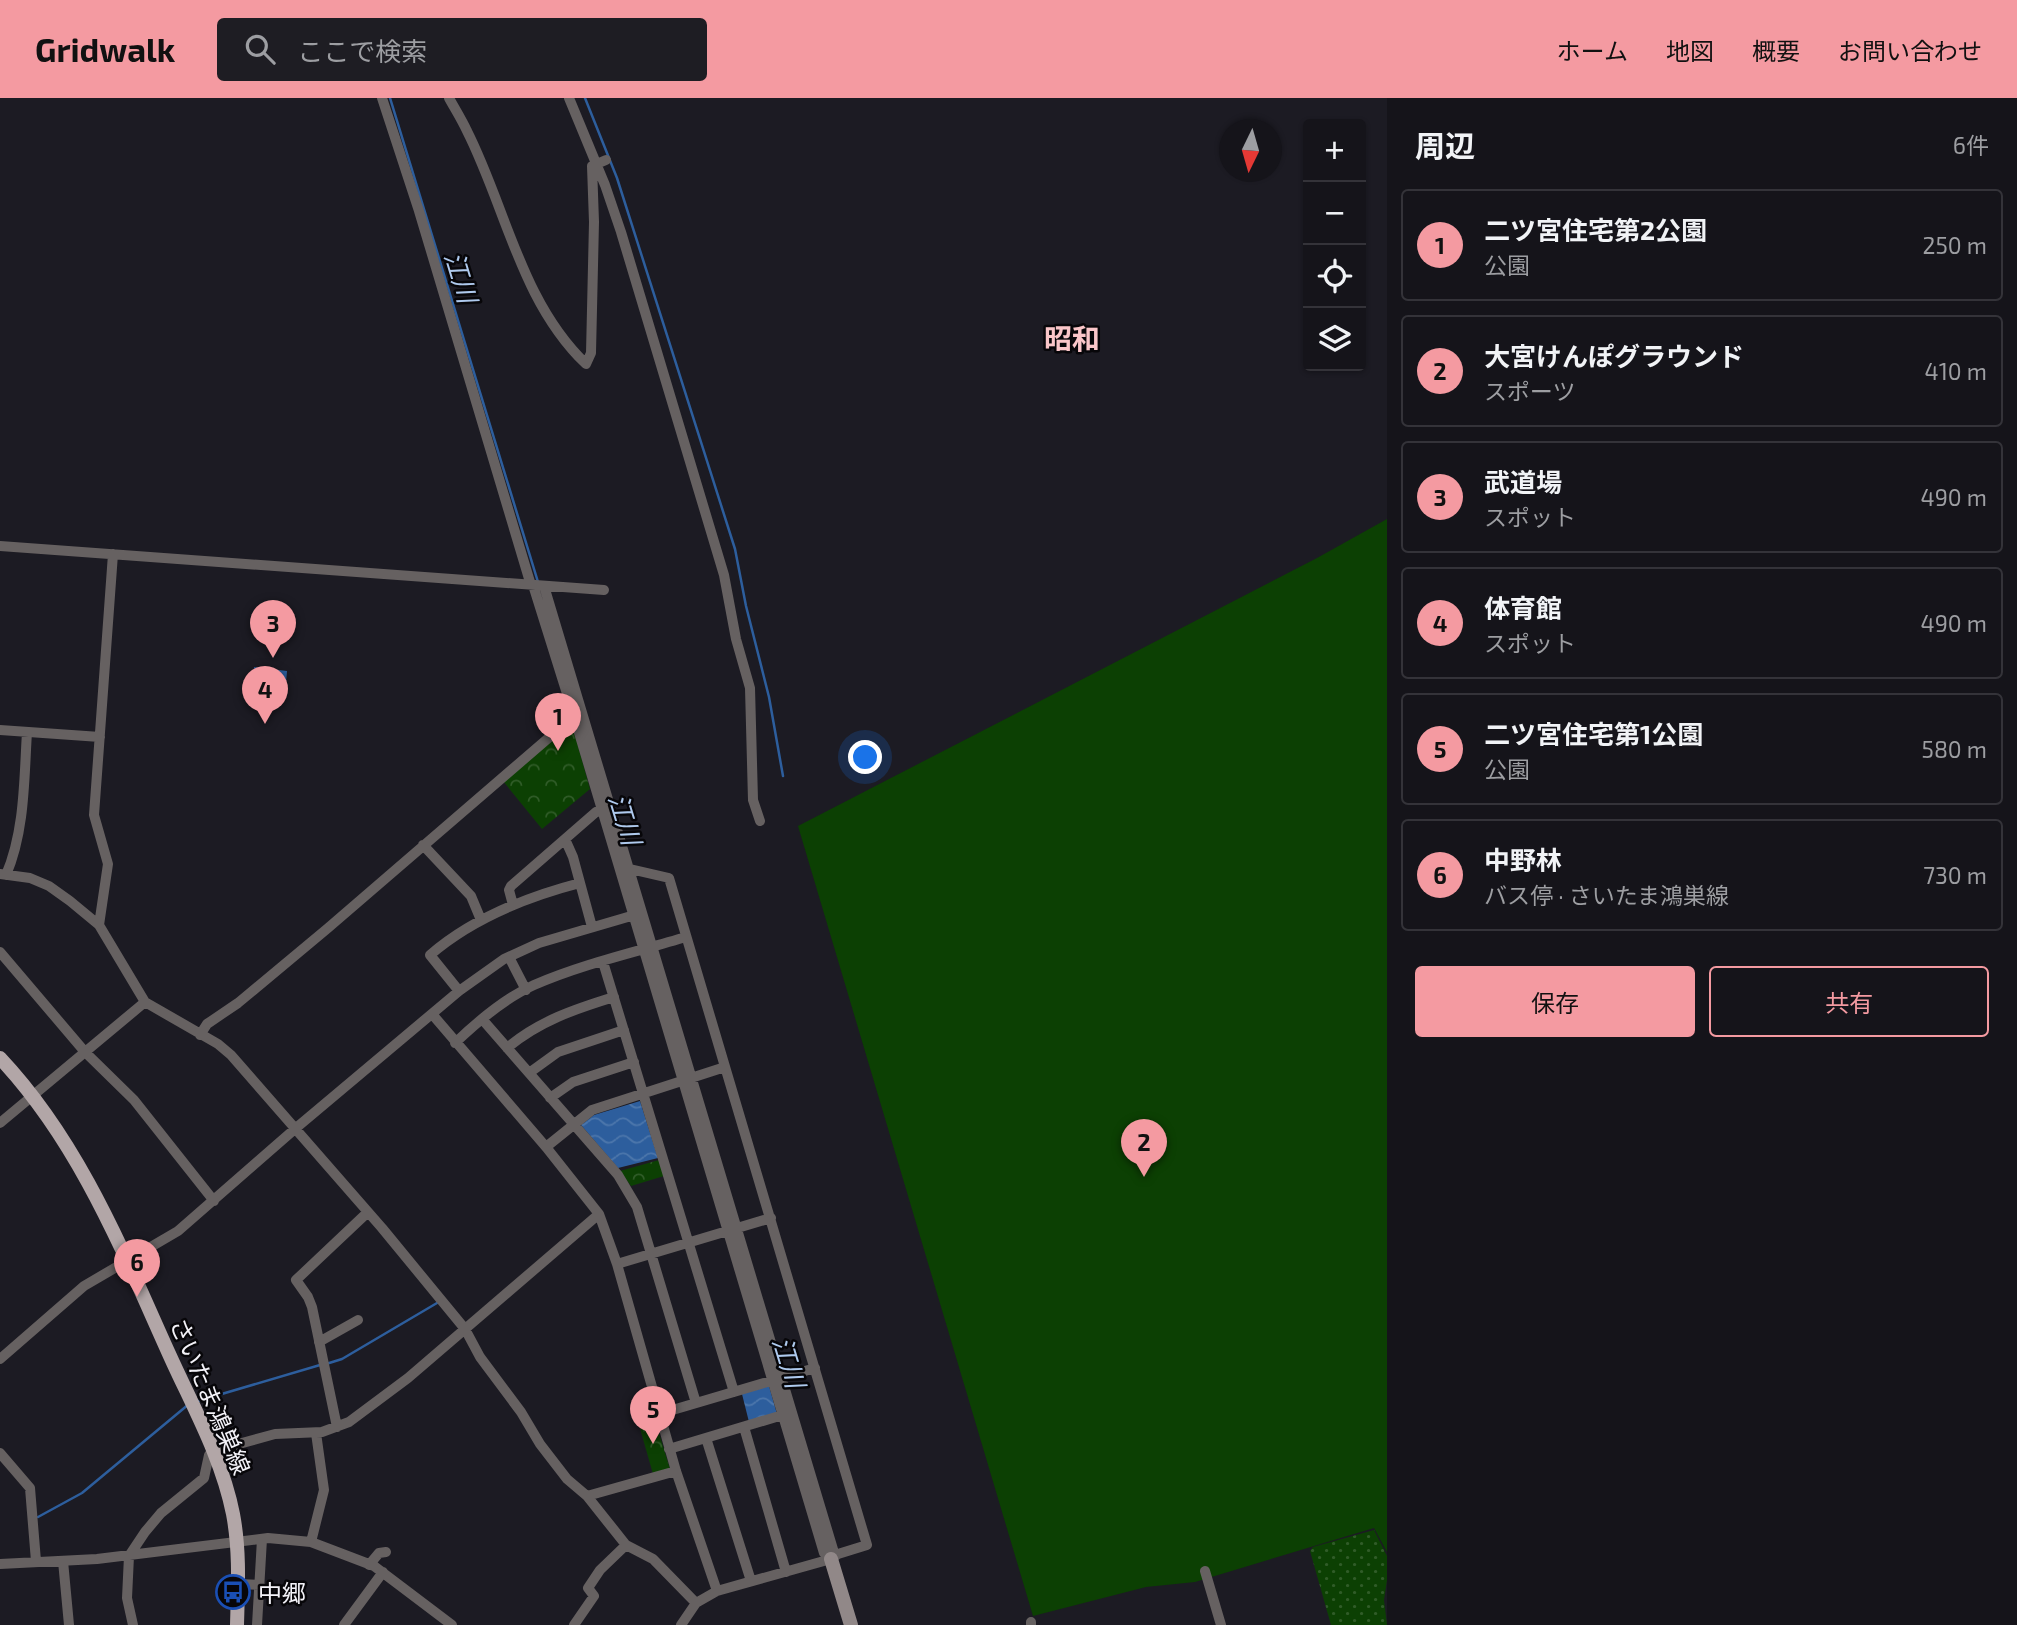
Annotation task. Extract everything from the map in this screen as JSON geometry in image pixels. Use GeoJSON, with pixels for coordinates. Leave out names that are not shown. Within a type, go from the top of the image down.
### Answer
{"type":"FeatureCollection","features":[{"type":"Feature","properties":{"kind":"main road","name":"さいたま鴻巣線"},"geometry":{"type":"LineString","coordinates":[[0,1058],[32,1096],[79,1164],[213,1451],[227,1492],[237,1542],[237,1625]]}},
{"type":"Feature","properties":{"kind":"street"},"geometry":{"type":"LineString","coordinates":[[382,98],[423,223],[530,582],[539,585]]}},
{"type":"Feature","properties":{"kind":"street"},"geometry":{"type":"LineString","coordinates":[[449,98],[468,132],[516,251],[542,307],[586,364],[591,353],[594,222],[592,166],[601,162]]}},
{"type":"Feature","properties":{"kind":"street"},"geometry":{"type":"LineString","coordinates":[[569,98],[601,162],[724,575],[736,639],[750,688],[753,800],[760,821]]}},
{"type":"Feature","properties":{"kind":"street"},"geometry":{"type":"LineString","coordinates":[[0,546],[604,590]]}},
{"type":"Feature","properties":{"kind":"street"},"geometry":{"type":"LineString","coordinates":[[99,925],[108,864],[94,815],[113,554]]}},
{"type":"Feature","properties":{"kind":"street"},"geometry":{"type":"LineString","coordinates":[[539,585],[573,716],[630,869],[638,914]]}},
{"type":"Feature","properties":{"kind":"street"},"geometry":{"type":"LineString","coordinates":[[539,585],[777,1379],[824,1553],[833,1558],[851,1625]]}},
{"type":"Feature","properties":{"kind":"street"},"geometry":{"type":"LineString","coordinates":[[200,1035],[207,1024],[238,1003],[573,716]]}},
{"type":"Feature","properties":{"kind":"street"},"geometry":{"type":"LineString","coordinates":[[0,730],[100,737]]}},
{"type":"Feature","properties":{"kind":"street"},"geometry":{"type":"LineString","coordinates":[[27,732],[22,811],[13,858],[3,875],[30,878],[49,886],[99,925],[145,1002],[231,1055],[368,1212],[465,1329],[480,1357],[522,1412],[540,1444],[567,1479],[587,1496],[626,1545],[653,1559],[696,1603]]}},
{"type":"Feature","properties":{"kind":"street"},"geometry":{"type":"LineString","coordinates":[[513,905],[509,890],[511,886],[606,808]]}},
{"type":"Feature","properties":{"kind":"street"},"geometry":{"type":"LineString","coordinates":[[565,839],[573,857],[592,927]]}},
{"type":"Feature","properties":{"kind":"street"},"geometry":{"type":"LineString","coordinates":[[423,845],[471,896],[481,920]]}},
{"type":"Feature","properties":{"kind":"street"},"geometry":{"type":"LineString","coordinates":[[630,869],[669,878],[867,1545],[833,1558],[717,1591],[696,1603],[681,1625]]}},
{"type":"Feature","properties":{"kind":"street"},"geometry":{"type":"LineString","coordinates":[[459,991],[430,955],[445,942],[481,920],[513,905],[580,883]]}},
{"type":"Feature","properties":{"kind":"street"},"geometry":{"type":"LineString","coordinates":[[0,1359],[84,1286],[178,1231],[459,991],[509,957],[539,943],[638,914]]}},
{"type":"Feature","properties":{"kind":"street"},"geometry":{"type":"LineString","coordinates":[[455,1042],[482,1019],[533,985],[686,937]]}},
{"type":"Feature","properties":{"kind":"street"},"geometry":{"type":"LineString","coordinates":[[0,952],[85,1052],[134,1100],[214,1201]]}},
{"type":"Feature","properties":{"kind":"street"},"geometry":{"type":"LineString","coordinates":[[509,957],[526,990]]}},
{"type":"Feature","properties":{"kind":"street"},"geometry":{"type":"LineString","coordinates":[[603,962],[734,1392]]}},
{"type":"Feature","properties":{"kind":"street"},"geometry":{"type":"LineString","coordinates":[[507,1048],[538,1025],[554,1017],[614,997]]}},
{"type":"Feature","properties":{"kind":"street"},"geometry":{"type":"LineString","coordinates":[[0,1124],[145,1002]]}},
{"type":"Feature","properties":{"kind":"street"},"geometry":{"type":"LineString","coordinates":[[432,1014],[546,1147],[599,1214],[617,1264],[669,1449],[717,1591]]}},
{"type":"Feature","properties":{"kind":"street"},"geometry":{"type":"LineString","coordinates":[[482,1019],[618,1175],[637,1207],[696,1403]]}},
{"type":"Feature","properties":{"kind":"street"},"geometry":{"type":"LineString","coordinates":[[529,1073],[558,1052],[624,1030]]}},
{"type":"Feature","properties":{"kind":"street"},"geometry":{"type":"LineString","coordinates":[[550,1097],[573,1082],[634,1062]]}},
{"type":"Feature","properties":{"kind":"street"},"geometry":{"type":"LineString","coordinates":[[546,1147],[592,1110],[725,1067]]}},
{"type":"Feature","properties":{"kind":"street"},"geometry":{"type":"LineString","coordinates":[[337,1427],[310,1301],[296,1280],[368,1212]]}},
{"type":"Feature","properties":{"kind":"street"},"geometry":{"type":"LineString","coordinates":[[133,1625],[127,1598],[129,1556],[161,1513],[204,1478],[209,1455],[213,1451],[275,1434],[316,1433],[349,1422],[408,1378],[599,1214]]}},
{"type":"Feature","properties":{"kind":"street"},"geometry":{"type":"LineString","coordinates":[[617,1264],[771,1218]]}},
{"type":"Feature","properties":{"kind":"street"},"geometry":{"type":"LineString","coordinates":[[319,1342],[358,1320]]}},
{"type":"Feature","properties":{"kind":"street"},"geometry":{"type":"LineString","coordinates":[[659,1414],[815,1368]]}},
{"type":"Feature","properties":{"kind":"street"},"geometry":{"type":"LineString","coordinates":[[669,1449],[787,1414]]}},
{"type":"Feature","properties":{"kind":"street"},"geometry":{"type":"LineString","coordinates":[[744,1427],[786,1572]]}},
{"type":"Feature","properties":{"kind":"street"},"geometry":{"type":"LineString","coordinates":[[311,1542],[324,1490],[316,1433]]}},
{"type":"Feature","properties":{"kind":"street"},"geometry":{"type":"LineString","coordinates":[[706,1438],[751,1581]]}},
{"type":"Feature","properties":{"kind":"street"},"geometry":{"type":"LineString","coordinates":[[0,1453],[30,1488],[36,1561]]}},
{"type":"Feature","properties":{"kind":"street"},"geometry":{"type":"LineString","coordinates":[[587,1496],[676,1471]]}},
{"type":"Feature","properties":{"kind":"street"},"geometry":{"type":"LineString","coordinates":[[257,1625],[262,1539]]}},
{"type":"Feature","properties":{"kind":"street"},"geometry":{"type":"LineString","coordinates":[[0,1564],[129,1556],[262,1539],[311,1542],[383,1572],[448,1624]]}},
{"type":"Feature","properties":{"kind":"street"},"geometry":{"type":"LineString","coordinates":[[574,1625],[594,1596],[588,1588],[600,1570],[626,1545]]}},
{"type":"Feature","properties":{"kind":"street"},"geometry":{"type":"LineString","coordinates":[[369,1565],[379,1553],[386,1552]]}},
{"type":"Feature","properties":{"kind":"street"},"geometry":{"type":"LineString","coordinates":[[63,1561],[69,1625]]}},
{"type":"Feature","properties":{"kind":"street"},"geometry":{"type":"LineString","coordinates":[[344,1625],[383,1572]]}},
{"type":"Feature","properties":{"kind":"street"},"geometry":{"type":"LineString","coordinates":[[1205,1572],[1221,1625]]}},
{"type":"Feature","properties":{"kind":"street"},"geometry":{"type":"LineString","coordinates":[[239,1584],[260,1585]]}},
{"type":"Feature","properties":{"kind":"green space"},"geometry":{"type":"Polygon","coordinates":[[[1387,519],[1387,1552],[1374,1528],[1195,1582],[1146,1587],[1033,1616],[798,826],[1317,558],[1387,519]]]}},
{"type":"Feature","properties":{"kind":"green space"},"geometry":{"type":"Polygon","coordinates":[[[571,721],[590,789],[542,829],[503,781],[571,721]]]}},
{"type":"Feature","properties":{"kind":"green space"},"geometry":{"type":"Polygon","coordinates":[[[659,1160],[664,1176],[631,1186],[620,1171],[659,1160]]]}},
{"type":"Feature","properties":{"kind":"green space"},"geometry":{"type":"Polygon","coordinates":[[[653,1414],[670,1469],[653,1474],[637,1418],[653,1414]]]}},
{"type":"Feature","properties":{"kind":"green space"},"geometry":{"type":"Polygon","coordinates":[[[1374,1530],[1387,1556],[1384,1600],[1387,1625],[1331,1625],[1310,1551],[1313,1547],[1374,1530]]]}},
{"type":"Feature","properties":{"kind":"water"},"geometry":{"type":"Polygon","coordinates":[[[254,667],[287,671],[285,695],[252,693],[254,667]]]}},
{"type":"Feature","properties":{"kind":"water"},"geometry":{"type":"Polygon","coordinates":[[[640,1101],[658,1158],[618,1168],[581,1125],[594,1115],[640,1101]]]}},
{"type":"Feature","properties":{"kind":"water"},"geometry":{"type":"Polygon","coordinates":[[[769,1386],[777,1414],[749,1422],[742,1394],[769,1386]]]}},
{"type":"Feature","properties":{"kind":"waterway","name":"江川"},"geometry":{"type":"LineString","coordinates":[[390,98],[538,582]]}},
{"type":"Feature","properties":{"kind":"waterway"},"geometry":{"type":"LineString","coordinates":[[585,98],[617,178],[735,549],[769,697],[783,776]]}},
{"type":"Feature","properties":{"kind":"waterway"},"geometry":{"type":"LineString","coordinates":[[326,1364],[342,1359],[437,1303]]}},
{"type":"Feature","properties":{"kind":"waterway"},"geometry":{"type":"LineString","coordinates":[[198,1401],[320,1365]]}},
{"type":"Feature","properties":{"kind":"waterway"},"geometry":{"type":"LineString","coordinates":[[38,1517],[82,1493],[189,1404]]}},
{"type":"Feature","properties":{"kind":"place","name":"武道場"},"geometry":{"type":"Point","coordinates":[273,658]}},
{"type":"Feature","properties":{"kind":"place","name":"体育館"},"geometry":{"type":"Point","coordinates":[265,724]}},
{"type":"Feature","properties":{"kind":"place","name":"二ツ宮住宅第2公園"},"geometry":{"type":"Point","coordinates":[558,751]}},
{"type":"Feature","properties":{"kind":"place","name":"大宮けんぽグラウンド"},"geometry":{"type":"Point","coordinates":[1144,1177]}},
{"type":"Feature","properties":{"kind":"place","name":"中野林"},"geometry":{"type":"Point","coordinates":[137,1297]}},
{"type":"Feature","properties":{"kind":"place","name":"二ツ宮住宅第1公園"},"geometry":{"type":"Point","coordinates":[653,1444]}},
{"type":"Feature","properties":{"kind":"place","name":"中郷"},"geometry":{"type":"Point","coordinates":[233,1592]}},
{"type":"Feature","properties":{"kind":"district","name":"昭和"},"geometry":{"type":"Point","coordinates":[1072,338]}}]}
